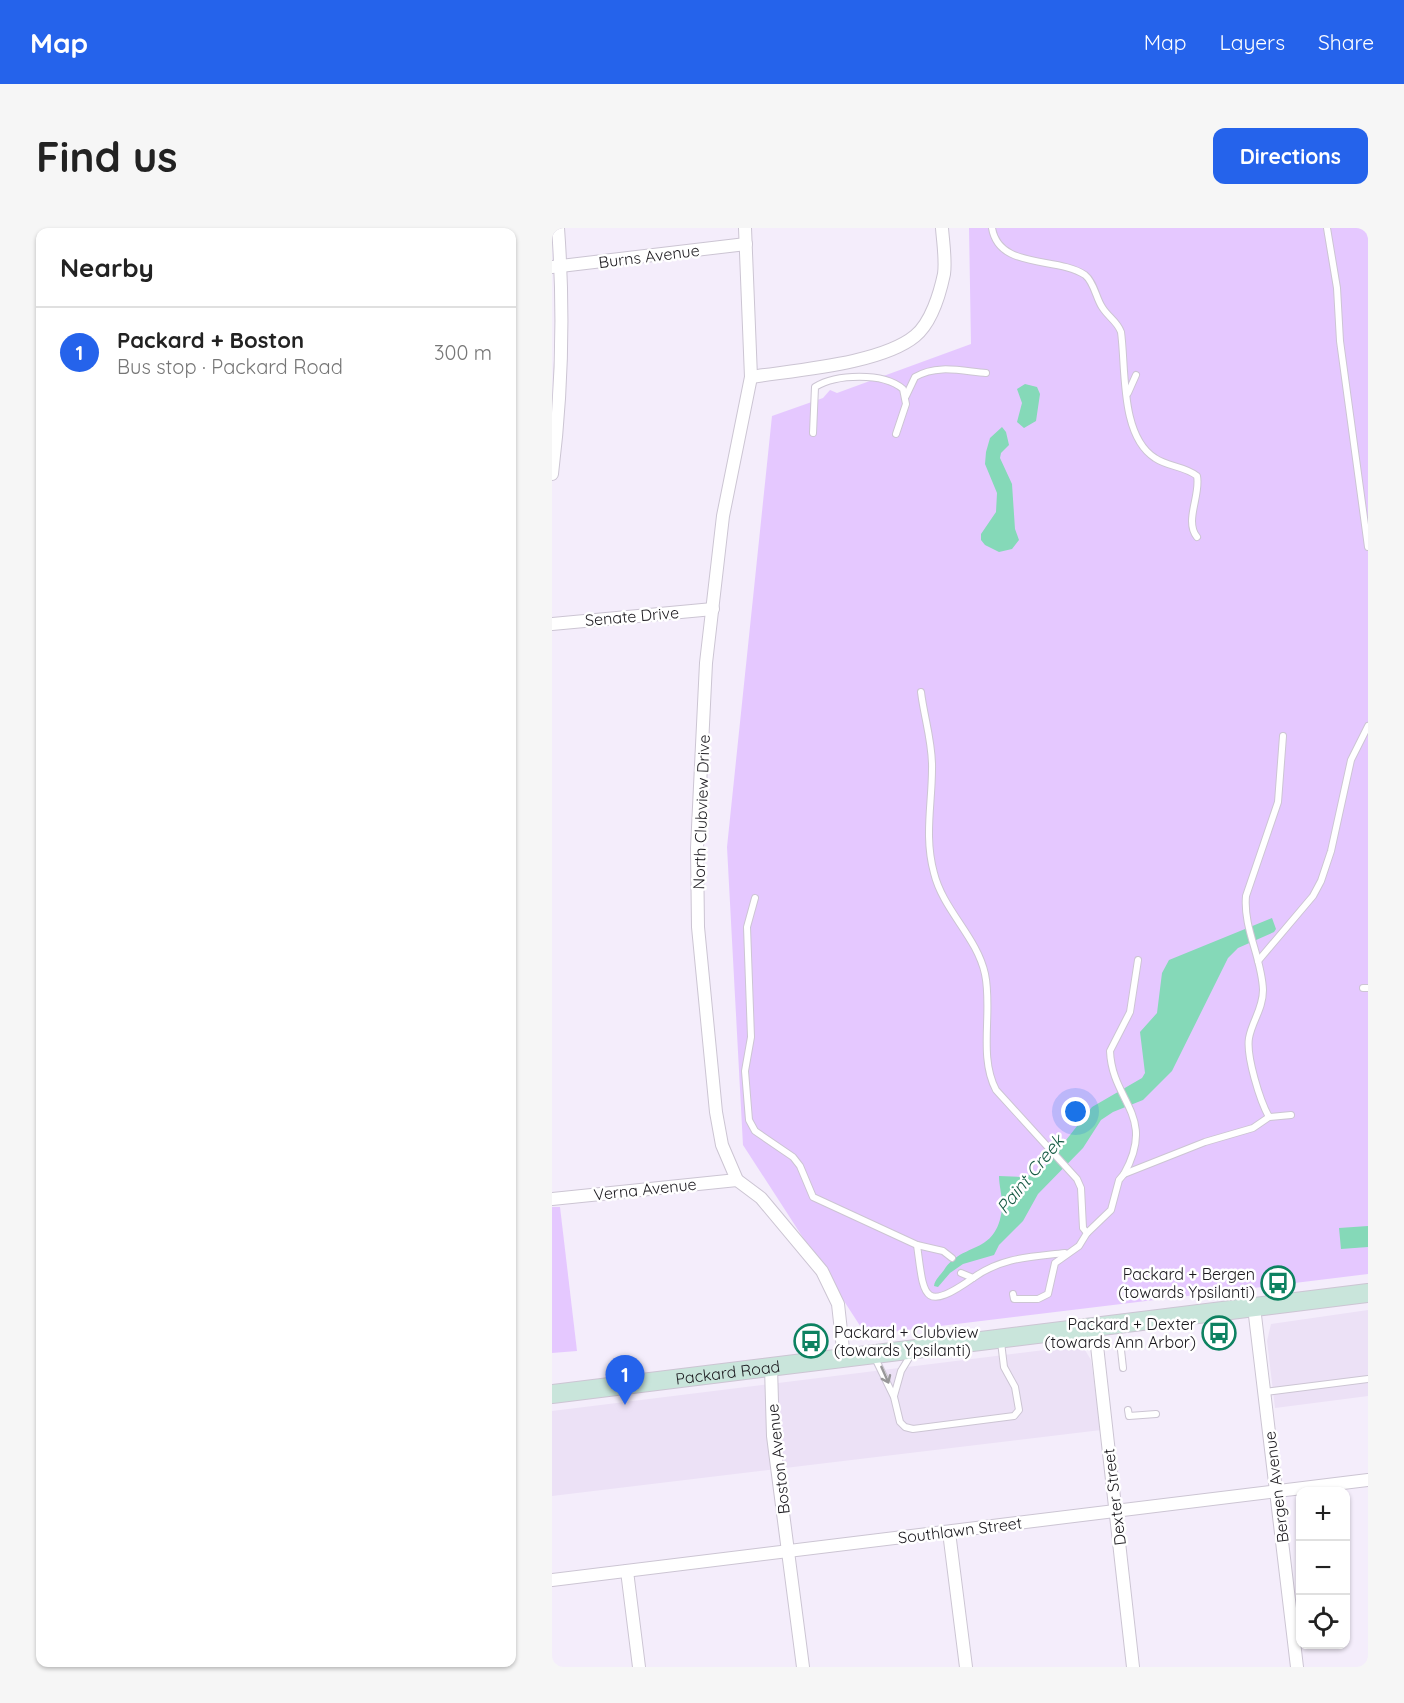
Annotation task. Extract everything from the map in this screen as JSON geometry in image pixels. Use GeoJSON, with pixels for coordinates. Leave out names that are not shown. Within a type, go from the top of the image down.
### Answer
{"type":"FeatureCollection","features":[{"type":"Feature","properties":{"kind":"main road","name":"Packard Road"},"geometry":{"type":"LineString","coordinates":[[552,1394],[1368,1293]]}},
{"type":"Feature","properties":{"kind":"street"},"geometry":{"type":"LineString","coordinates":[[552,474],[560,413],[556,266],[558,228]]}},
{"type":"Feature","properties":{"kind":"street","name":"North Clubview Drive"},"geometry":{"type":"LineString","coordinates":[[745,228],[751,376],[723,516],[706,663],[697,848],[698,927],[716,1112],[722,1145],[737,1180],[761,1198],[822,1271],[838,1304],[844,1358]]}},
{"type":"Feature","properties":{"kind":"street"},"geometry":{"type":"LineString","coordinates":[[751,376],[871,356],[893,348],[916,335],[933,309],[944,273],[942,228]]}},
{"type":"Feature","properties":{"kind":"street","name":"Burns Avenue"},"geometry":{"type":"LineString","coordinates":[[556,266],[746,244]]}},
{"type":"Feature","properties":{"kind":"street","name":"Senate Drive"},"geometry":{"type":"LineString","coordinates":[[552,624],[713,609]]}},
{"type":"Feature","properties":{"kind":"street","name":"Verna Avenue"},"geometry":{"type":"LineString","coordinates":[[552,1199],[737,1180]]}},
{"type":"Feature","properties":{"kind":"street","name":"Bergen Avenue"},"geometry":{"type":"LineString","coordinates":[[1254,1307],[1297,1667]]}},
{"type":"Feature","properties":{"kind":"street","name":"Dexter Street"},"geometry":{"type":"LineString","coordinates":[[1095,1328],[1133,1667]]}},
{"type":"Feature","properties":{"kind":"street","name":"Boston Avenue"},"geometry":{"type":"LineString","coordinates":[[771,1367],[773,1436],[803,1667]]}},
{"type":"Feature","properties":{"kind":"street","name":"Southlawn Street"},"geometry":{"type":"LineString","coordinates":[[552,1580],[1368,1479]]}},
{"type":"Feature","properties":{"kind":"street"},"geometry":{"type":"LineString","coordinates":[[949,1532],[966,1667]]}},
{"type":"Feature","properties":{"kind":"street"},"geometry":{"type":"LineString","coordinates":[[627,1571],[639,1667]]}},
{"type":"Feature","properties":{"kind":"lane"},"geometry":{"type":"LineString","coordinates":[[992,228],[994,238],[1002,249],[1014,255],[1060,266],[1087,277],[1103,310],[1119,324],[1131,420],[1145,448],[1154,458],[1197,476],[1198,495],[1193,520],[1193,532],[1197,537]]}},
{"type":"Feature","properties":{"kind":"lane"},"geometry":{"type":"LineString","coordinates":[[1327,228],[1337,288],[1340,341],[1368,548]]}},
{"type":"Feature","properties":{"kind":"lane"},"geometry":{"type":"LineString","coordinates":[[896,434],[905,412],[906,397],[915,377],[930,371],[955,369],[986,373]]}},
{"type":"Feature","properties":{"kind":"lane"},"geometry":{"type":"LineString","coordinates":[[1127,396],[1136,375]]}},
{"type":"Feature","properties":{"kind":"lane"},"geometry":{"type":"LineString","coordinates":[[813,433],[815,387],[825,381],[888,380],[903,389],[906,397]]}},
{"type":"Feature","properties":{"kind":"lane"},"geometry":{"type":"LineString","coordinates":[[921,692],[932,761],[928,819],[933,870],[941,893],[980,958],[985,972],[988,994],[990,1078],[996,1090],[1054,1155],[1067,1165],[1081,1188],[1081,1221],[1088,1233]]}},
{"type":"Feature","properties":{"kind":"lane"},"geometry":{"type":"LineString","coordinates":[[1258,961],[1313,896],[1321,881],[1329,859],[1351,760],[1368,726]]}},
{"type":"Feature","properties":{"kind":"lane"},"geometry":{"type":"LineString","coordinates":[[1269,1117],[1258,1096],[1248,1039],[1261,1008],[1263,990],[1255,944],[1247,923],[1246,896],[1278,802],[1283,736]]}},
{"type":"Feature","properties":{"kind":"lane"},"geometry":{"type":"LineString","coordinates":[[755,898],[747,927],[751,1037],[745,1071],[749,1120],[755,1131],[793,1157],[800,1166],[813,1197],[917,1245],[943,1251],[952,1258]]}},
{"type":"Feature","properties":{"kind":"lane"},"geometry":{"type":"LineString","coordinates":[[917,1245],[925,1291],[931,1296],[946,1297],[989,1267],[1005,1260],[1065,1253],[1079,1246],[1088,1233],[1111,1210],[1119,1180],[1136,1146],[1135,1119],[1122,1089],[1110,1051],[1132,1005],[1138,960]]}},
{"type":"Feature","properties":{"kind":"lane"},"geometry":{"type":"LineString","coordinates":[[1124,1174],[1205,1142],[1253,1128],[1269,1117],[1292,1115]]}},
{"type":"Feature","properties":{"kind":"lane"},"geometry":{"type":"LineString","coordinates":[[1013,1294],[1014,1299],[1027,1300],[1048,1294],[1052,1289],[1052,1271],[1065,1253]]}},
{"type":"Feature","properties":{"kind":"lane"},"geometry":{"type":"LineString","coordinates":[[962,1273],[974,1278]]}},
{"type":"Feature","properties":{"kind":"lane"},"geometry":{"type":"LineString","coordinates":[[873,1354],[894,1397],[900,1422],[905,1427],[913,1429],[1014,1416],[1019,1410],[1018,1396],[1004,1367],[1001,1338]]}},
{"type":"Feature","properties":{"kind":"lane"},"geometry":{"type":"LineString","coordinates":[[894,1397],[901,1371],[914,1349]]}},
{"type":"Feature","properties":{"kind":"lane"},"geometry":{"type":"LineString","coordinates":[[1121,1350],[1123,1368]]}},
{"type":"Feature","properties":{"kind":"lane"},"geometry":{"type":"LineString","coordinates":[[1264,1392],[1368,1378]]}},
{"type":"Feature","properties":{"kind":"lane"},"geometry":{"type":"LineString","coordinates":[[1128,1410],[1129,1416],[1156,1414]]}},
{"type":"Feature","properties":{"kind":"shaded area"},"geometry":{"type":"Polygon","coordinates":[[[969,228],[1368,228],[1368,1274],[866,1335],[743,1145],[727,847],[772,416],[823,398],[830,390],[837,393],[971,344],[969,228]]]}},
{"type":"Feature","properties":{"kind":"shaded area"},"geometry":{"type":"Polygon","coordinates":[[[1025,384],[1037,387],[1040,394],[1036,421],[1024,428],[1017,422],[1022,403],[1017,389],[1025,384]]]}},
{"type":"Feature","properties":{"kind":"shaded area"},"geometry":{"type":"Polygon","coordinates":[[[1002,427],[1006,432],[1009,445],[1001,453],[1000,458],[1012,484],[1015,529],[1019,540],[1012,549],[999,552],[985,545],[981,540],[981,534],[996,512],[997,493],[985,464],[986,452],[990,438],[1002,427]]]}},
{"type":"Feature","properties":{"kind":"shaded area"},"geometry":{"type":"Polygon","coordinates":[[[1272,918],[1276,929],[1274,932],[1238,948],[1228,958],[1172,1071],[1143,1100],[1113,1112],[1101,1120],[1083,1148],[1038,1194],[1023,1221],[999,1245],[994,1255],[963,1264],[950,1273],[938,1287],[934,1286],[952,1261],[986,1241],[999,1224],[1002,1201],[999,1176],[1022,1177],[1041,1172],[1092,1107],[1142,1078],[1145,1073],[1140,1032],[1157,1013],[1162,973],[1169,960],[1272,918]]]}},
{"type":"Feature","properties":{"kind":"shaded area"},"geometry":{"type":"Polygon","coordinates":[[[552,1207],[560,1207],[577,1351],[552,1353],[552,1207]]]}},
{"type":"Feature","properties":{"kind":"shaded area"},"geometry":{"type":"Polygon","coordinates":[[[1368,1226],[1368,1247],[1341,1249],[1339,1228],[1368,1226]]]}},
{"type":"Feature","properties":{"kind":"shaded area"},"geometry":{"type":"Polygon","coordinates":[[[1368,1310],[1368,1396],[1275,1408],[1267,1341],[1271,1324],[1368,1310]]]}},
{"type":"Feature","properties":{"kind":"shaded area"},"geometry":{"type":"Polygon","coordinates":[[[1077,1346],[1085,1350],[1091,1360],[1101,1430],[552,1496],[552,1411],[1077,1346]]]}},
{"type":"Feature","properties":{"kind":"place","name":"Packard + Bergen (towards Ypsilanti)"},"geometry":{"type":"Point","coordinates":[1278,1283]}},
{"type":"Feature","properties":{"kind":"place","name":"Packard + Dexter (towards Ann Arbor)"},"geometry":{"type":"Point","coordinates":[1219,1333]}},
{"type":"Feature","properties":{"kind":"place","name":"Packard + Clubview (towards Ypsilanti)"},"geometry":{"type":"Point","coordinates":[811,1341]}},
{"type":"Feature","properties":{"kind":"place","name":"Packard + Boston"},"geometry":{"type":"Point","coordinates":[625,1405]}},
{"type":"Feature","properties":{"kind":"water label","name":"Paint Creek"},"geometry":{"type":"Point","coordinates":[1030,1174]}}]}
